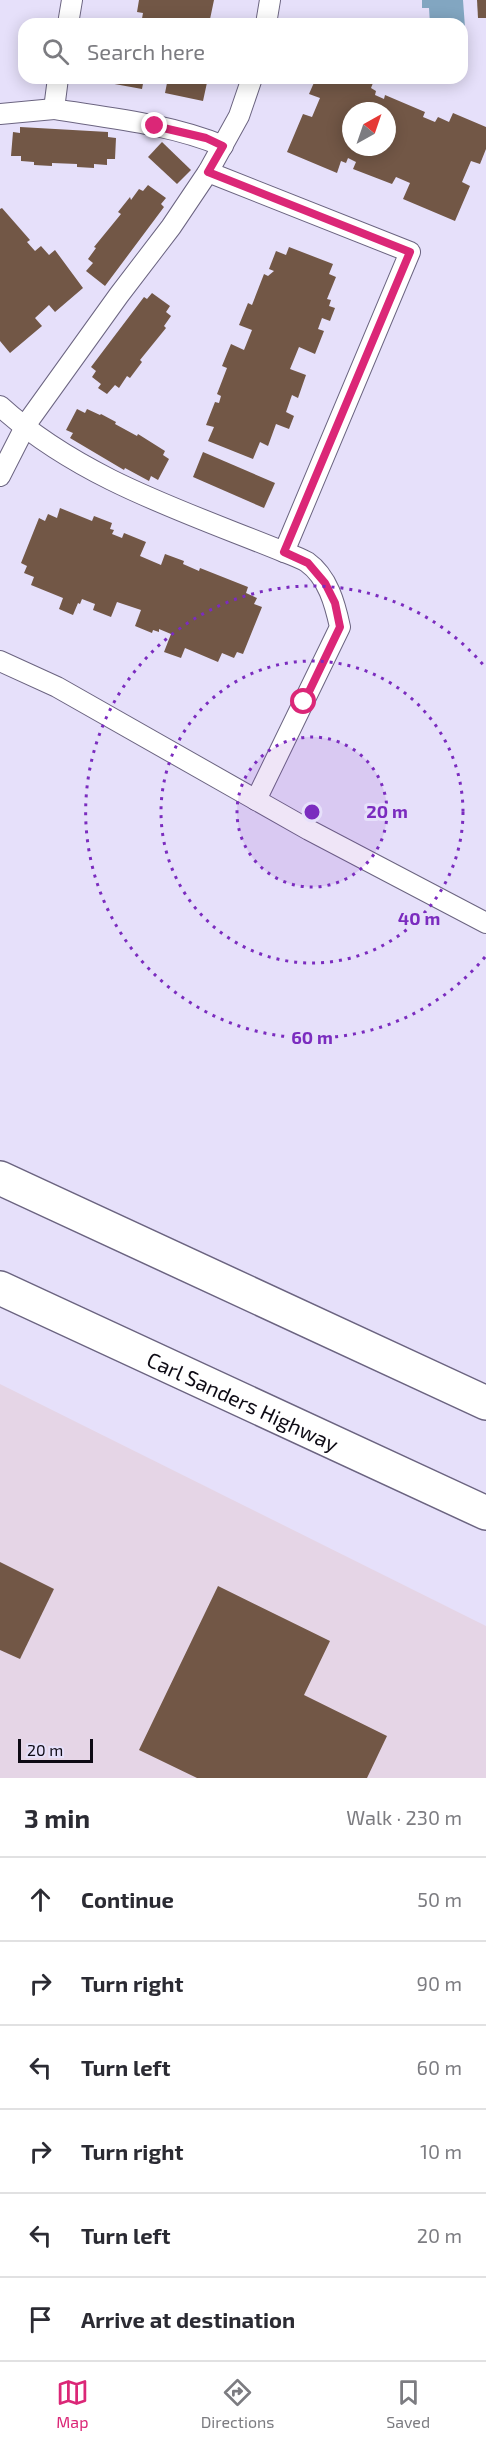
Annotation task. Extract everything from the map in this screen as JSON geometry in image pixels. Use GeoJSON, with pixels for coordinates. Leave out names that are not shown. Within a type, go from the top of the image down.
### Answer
{"type":"FeatureCollection","features":[{"type":"Feature","properties":{"kind":"highway"},"geometry":{"type":"LineString","coordinates":[[0,1178],[486,1403]]}},
{"type":"Feature","properties":{"kind":"highway","name":"Carl Sanders Highway"},"geometry":{"type":"LineString","coordinates":[[0,1288],[486,1513]]}},
{"type":"Feature","properties":{"kind":"street"},"geometry":{"type":"LineString","coordinates":[[69,18],[72,0]]}},
{"type":"Feature","properties":{"kind":"street"},"geometry":{"type":"LineString","coordinates":[[267,18],[270,0]]}},
{"type":"Feature","properties":{"kind":"street"},"geometry":{"type":"LineString","coordinates":[[54,109],[57,84]]}},
{"type":"Feature","properties":{"kind":"street"},"geometry":{"type":"LineString","coordinates":[[0,476],[24,428],[119,295],[171,227],[208,172],[239,116],[250,84]]}},
{"type":"Feature","properties":{"kind":"street"},"geometry":{"type":"LineString","coordinates":[[0,114],[54,109],[155,126],[206,138],[223,146]]}},
{"type":"Feature","properties":{"kind":"street"},"geometry":{"type":"LineString","coordinates":[[208,172],[410,252],[284,552]]}},
{"type":"Feature","properties":{"kind":"street"},"geometry":{"type":"LineString","coordinates":[[0,406],[24,428],[98,473],[152,500],[308,563],[325,583],[335,603],[340,627],[256,800]]}},
{"type":"Feature","properties":{"kind":"street"},"geometry":{"type":"LineString","coordinates":[[0,661],[57,687],[256,800],[486,923]]}},
{"type":"Feature","properties":{"kind":"shaded area"},"geometry":{"type":"Polygon","coordinates":[[[0,1384],[486,1626],[486,1778],[0,1778],[0,1384]]]}},
{"type":"Feature","properties":{"kind":"water"},"geometry":{"type":"Polygon","coordinates":[[[422,0],[463,0],[464,18],[430,18],[429,8],[422,8],[422,0]]]}},
{"type":"Feature","properties":{"kind":"building"},"geometry":{"type":"Polygon","coordinates":[[[139,0],[214,0],[210,18],[142,18],[143,13],[137,12],[139,0]]]}},
{"type":"Feature","properties":{"kind":"building"},"geometry":{"type":"Polygon","coordinates":[[[477,0],[486,0],[486,18],[478,18],[477,0]]]}},
{"type":"Feature","properties":{"kind":"building"},"geometry":{"type":"Polygon","coordinates":[[[114,84],[143,84],[142,89],[114,84]]]}},
{"type":"Feature","properties":{"kind":"building"},"geometry":{"type":"Polygon","coordinates":[[[167,84],[207,84],[203,101],[165,93],[167,84]]]}},
{"type":"Feature","properties":{"kind":"building"},"geometry":{"type":"Polygon","coordinates":[[[313,84],[373,84],[371,88],[376,91],[375,95],[384,99],[385,95],[425,112],[423,117],[435,122],[438,117],[449,122],[453,113],[486,127],[486,149],[480,164],[471,161],[462,182],[470,186],[455,221],[403,199],[410,183],[396,177],[392,184],[353,169],[356,162],[348,158],[346,163],[341,161],[337,173],[287,152],[303,114],[312,117],[320,98],[309,94],[313,84]]]}},
{"type":"Feature","properties":{"kind":"building"},"geometry":{"type":"Polygon","coordinates":[[[20,127],[108,132],[108,137],[116,138],[115,159],[107,159],[107,165],[94,164],[94,168],[77,167],[77,164],[34,165],[34,162],[21,161],[21,156],[11,156],[13,132],[20,133],[20,127]]]}},
{"type":"Feature","properties":{"kind":"building"},"geometry":{"type":"Polygon","coordinates":[[[162,142],[191,170],[177,184],[148,157],[162,142]]]}},
{"type":"Feature","properties":{"kind":"building"},"geometry":{"type":"Polygon","coordinates":[[[148,185],[166,198],[161,204],[164,207],[105,286],[86,271],[93,263],[88,259],[96,248],[94,247],[121,214],[118,212],[130,197],[131,200],[139,189],[143,191],[148,185]]]}},
{"type":"Feature","properties":{"kind":"building"},"geometry":{"type":"Polygon","coordinates":[[[2,208],[30,240],[27,242],[35,251],[41,246],[49,255],[55,250],[83,288],[55,312],[49,305],[35,318],[42,326],[10,353],[0,341],[0,209],[2,208]]]}},
{"type":"Feature","properties":{"kind":"building"},"geometry":{"type":"Polygon","coordinates":[[[289,247],[333,264],[329,274],[336,277],[327,299],[331,300],[329,306],[335,308],[330,321],[322,318],[318,329],[324,331],[315,354],[299,347],[290,369],[306,375],[298,398],[292,395],[286,412],[294,416],[289,429],[276,424],[268,446],[260,442],[253,459],[208,441],[214,427],[206,425],[215,402],[219,403],[221,396],[217,394],[227,368],[222,366],[231,344],[244,350],[252,330],[239,325],[248,303],[252,305],[264,274],[268,276],[274,271],[269,269],[276,251],[286,255],[289,247]]]}},
{"type":"Feature","properties":{"kind":"building"},"geometry":{"type":"Polygon","coordinates":[[[152,293],[170,306],[166,312],[171,316],[164,326],[166,328],[140,360],[142,362],[130,378],[127,376],[119,388],[115,385],[107,394],[98,388],[101,384],[92,377],[96,371],[91,367],[144,297],[147,299],[152,293]]]}},
{"type":"Feature","properties":{"kind":"building"},"geometry":{"type":"Polygon","coordinates":[[[77,409],[85,413],[87,409],[101,414],[165,451],[163,455],[169,459],[158,480],[151,476],[149,481],[125,468],[124,470],[70,438],[73,433],[66,430],[77,409]]]}},
{"type":"Feature","properties":{"kind":"building"},"geometry":{"type":"Polygon","coordinates":[[[203,452],[275,483],[264,508],[193,477],[203,452]]]}},
{"type":"Feature","properties":{"kind":"building"},"geometry":{"type":"Polygon","coordinates":[[[60,508],[92,521],[94,516],[112,523],[110,529],[114,530],[112,534],[122,538],[124,533],[146,542],[140,556],[161,565],[165,554],[184,561],[183,564],[199,571],[200,568],[248,587],[246,593],[257,598],[254,604],[262,607],[243,654],[237,652],[234,658],[222,653],[218,662],[185,648],[181,658],[164,652],[171,634],[159,629],[159,632],[153,630],[152,633],[135,626],[141,610],[117,602],[111,617],[93,610],[95,604],[82,599],[73,615],[59,609],[63,598],[31,585],[34,577],[24,573],[27,566],[21,563],[39,518],[45,521],[48,514],[57,518],[60,508]]]}},
{"type":"Feature","properties":{"kind":"building"},"geometry":{"type":"Polygon","coordinates":[[[0,1562],[54,1589],[20,1659],[0,1650],[0,1562]]]}},
{"type":"Feature","properties":{"kind":"building"},"geometry":{"type":"Polygon","coordinates":[[[218,1586],[330,1641],[304,1695],[387,1736],[367,1778],[197,1778],[139,1750],[218,1586]]]}},
{"type":"Feature","properties":{"kind":"route"},"geometry":{"type":"LineString","coordinates":[[155,126],[206,138],[223,146],[208,172],[410,252],[284,552],[308,563],[325,583],[335,603],[340,627],[304,702]]}}]}
